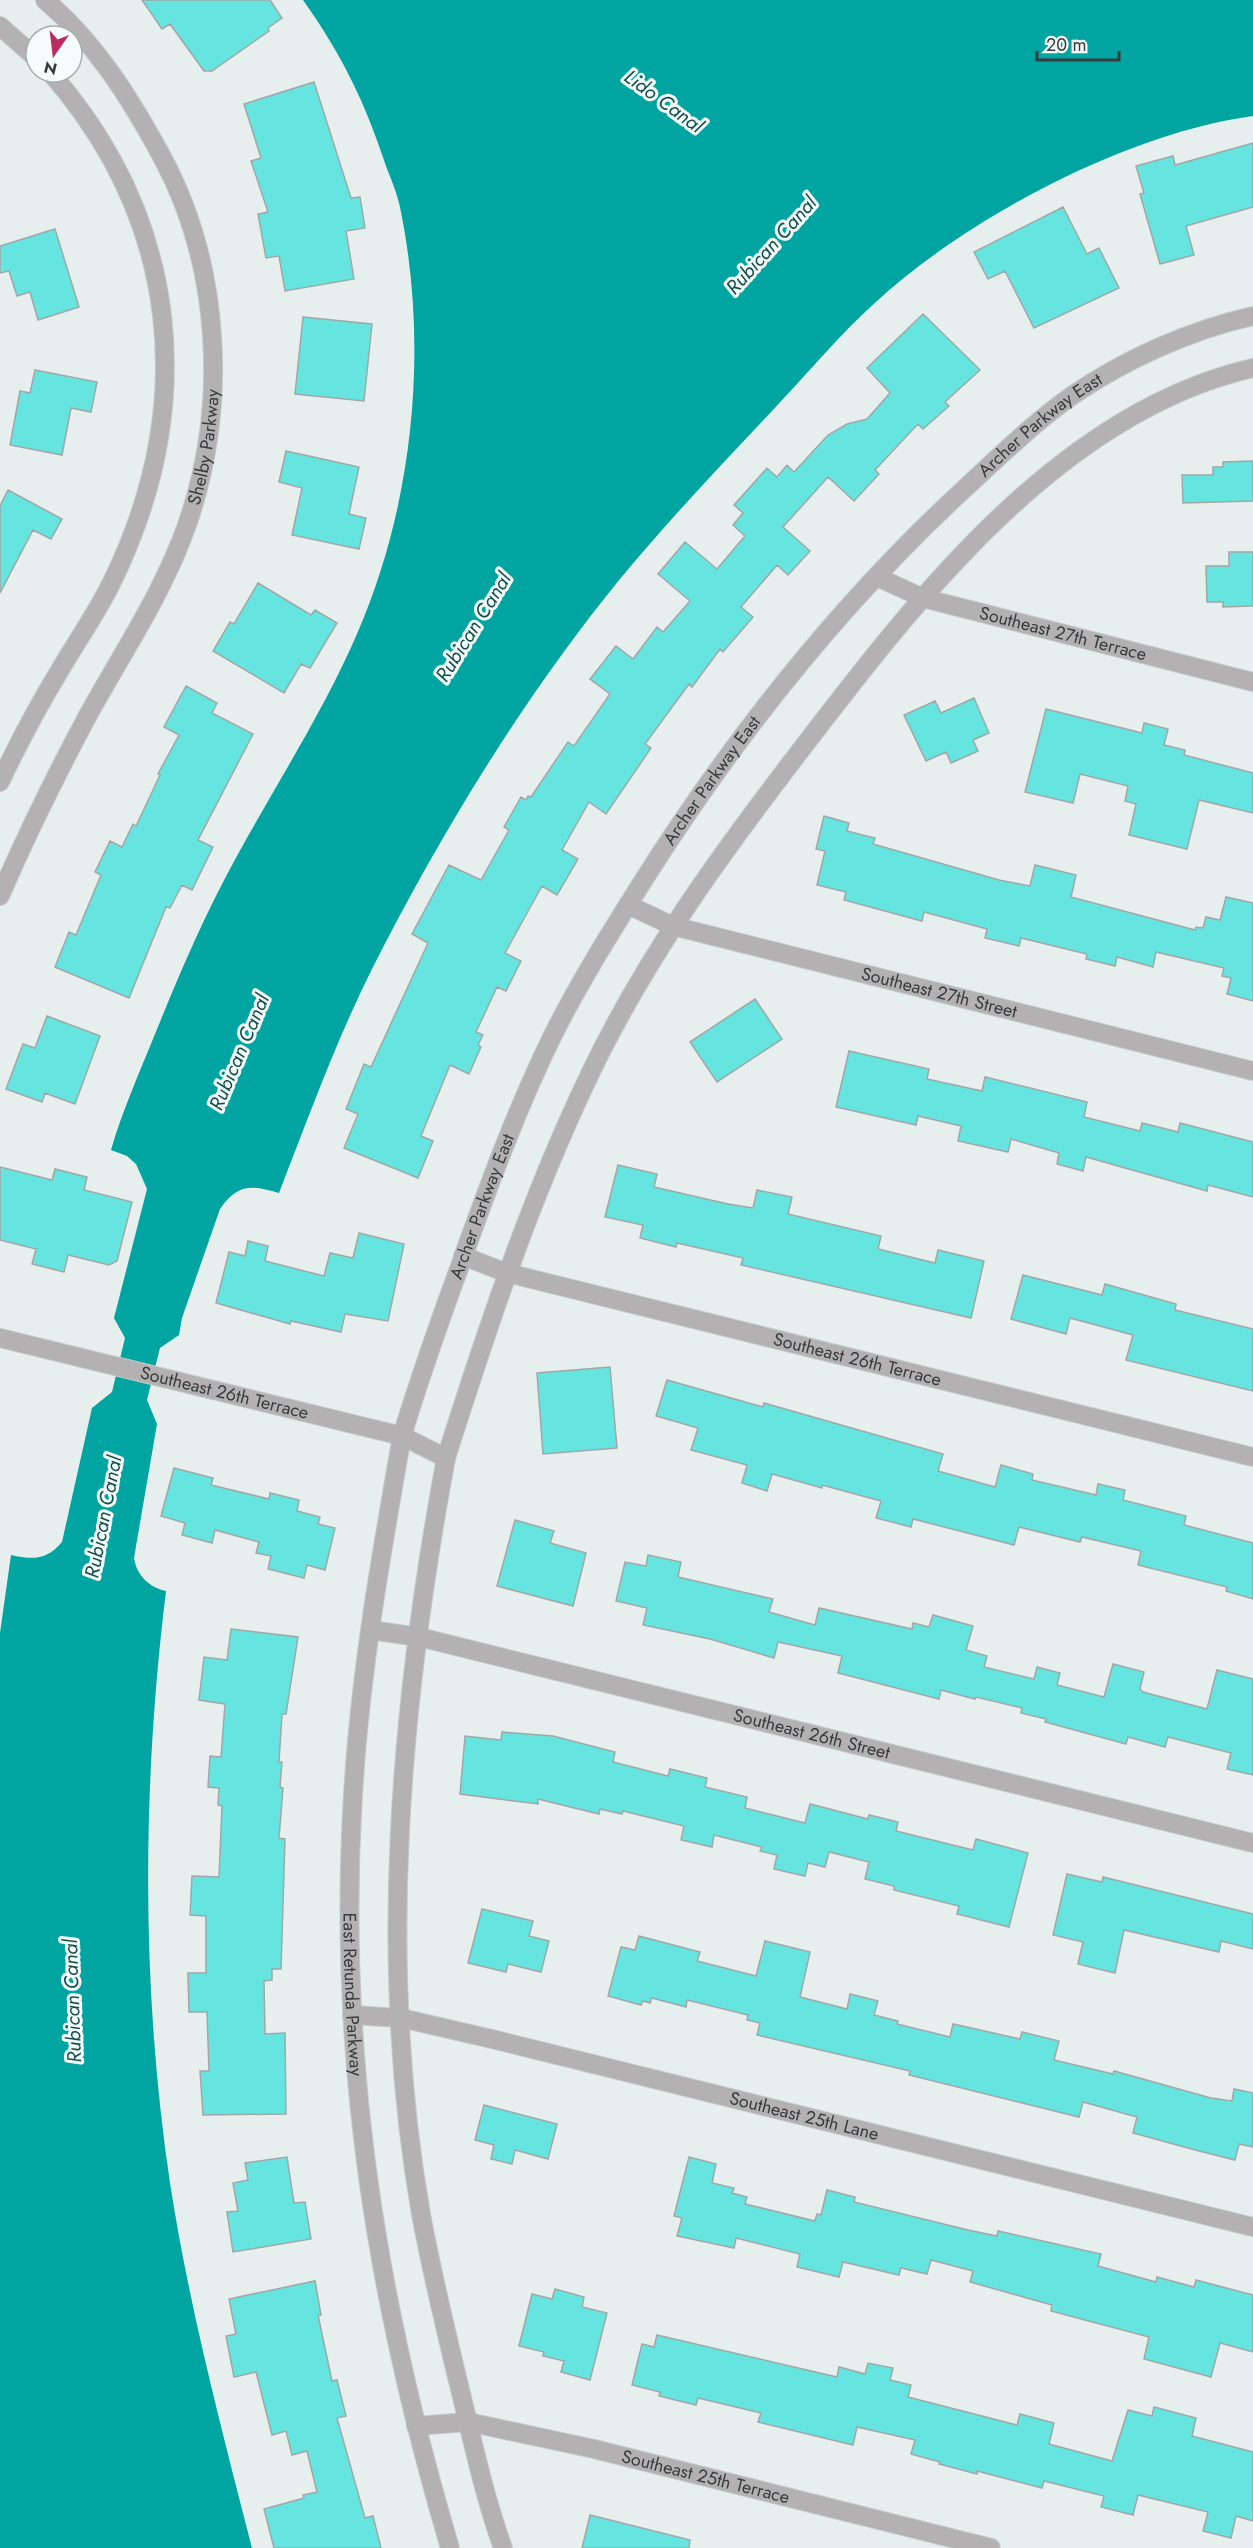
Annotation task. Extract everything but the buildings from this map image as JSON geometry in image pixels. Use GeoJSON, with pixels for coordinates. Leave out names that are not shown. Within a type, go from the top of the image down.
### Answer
{"type":"FeatureCollection","features":[{"type":"Feature","properties":{"kind":"street","name":"Shelby Parkway"},"geometry":{"type":"LineString","coordinates":[[0,896],[86,719],[171,565],[188,523],[200,480],[206,453],[213,381],[212,333],[203,273],[188,217],[171,173],[118,82],[74,28],[45,0]]}},
{"type":"Feature","properties":{"kind":"street"},"geometry":{"type":"LineString","coordinates":[[0,26],[24,47]]}},
{"type":"Feature","properties":{"kind":"street"},"geometry":{"type":"LineString","coordinates":[[0,782],[59,671],[110,585],[128,546],[143,507],[153,468],[164,389],[162,315],[157,281],[139,215],[104,143],[61,84]]}},
{"type":"Feature","properties":{"kind":"street","name":"Archer Parkway East"},"geometry":{"type":"LineString","coordinates":[[402,1436],[463,1256],[519,1109],[552,1037],[601,947],[679,824],[743,734],[877,577],[953,499],[1029,430],[1071,397],[1099,379],[1160,348],[1253,316]]}},
{"type":"Feature","properties":{"kind":"street"},"geometry":{"type":"LineString","coordinates":[[503,2548],[468,2422],[421,2213],[408,2117],[401,2018],[399,1850],[404,1756],[446,1458],[507,1273],[559,1142],[590,1073],[673,926],[719,857],[854,679],[923,598],[1030,488],[1092,440],[1160,401],[1196,385],[1253,368]]}},
{"type":"Feature","properties":{"kind":"street","name":"Southeast 27th Terrace"},"geometry":{"type":"LineString","coordinates":[[877,577],[923,598],[1253,682]]}},
{"type":"Feature","properties":{"kind":"street","name":"Southeast 27th Street"},"geometry":{"type":"LineString","coordinates":[[628,905],[673,926],[1253,1071]]}},
{"type":"Feature","properties":{"kind":"street","name":"Southeast 26th Terrace"},"geometry":{"type":"LineString","coordinates":[[463,1256],[507,1273],[1253,1456]]}},
{"type":"Feature","properties":{"kind":"street","name":"Southeast 26th Terrace"},"geometry":{"type":"LineString","coordinates":[[0,1338],[402,1436],[446,1458]]}},
{"type":"Feature","properties":{"kind":"street","name":"East Retunda Parkway"},"geometry":{"type":"LineString","coordinates":[[402,1436],[370,1630],[353,1795],[350,1946],[352,2015],[359,2121],[373,2223],[416,2426],[450,2548]]}},
{"type":"Feature","properties":{"kind":"street","name":"Southeast 26th Street"},"geometry":{"type":"LineString","coordinates":[[370,1630],[419,1637],[1253,1843]]}},
{"type":"Feature","properties":{"kind":"street","name":"Southeast 25th Lane"},"geometry":{"type":"LineString","coordinates":[[352,2015],[401,2018],[1253,2227]]}},
{"type":"Feature","properties":{"kind":"street","name":"Southeast 25th Terrace"},"geometry":{"type":"LineString","coordinates":[[416,2426],[468,2422],[605,2452],[991,2548]]}},
{"type":"Feature","properties":{"kind":"water"},"geometry":{"type":"Polygon","coordinates":[[[303,0],[1253,0],[1253,116],[1205,125],[1155,140],[1053,183],[957,239],[915,269],[877,301],[836,341],[657,536],[584,624],[550,671],[485,768],[398,918],[334,1052],[279,1193],[261,1188],[246,1188],[233,1194],[220,1209],[182,1318],[179,1335],[160,1348],[147,1400],[157,1424],[134,1558],[145,1580],[154,1587],[166,1591],[152,1738],[148,1887],[154,2036],[161,2110],[170,2183],[186,2275],[206,2366],[252,2548],[0,2548],[0,1633],[11,1555],[26,1558],[39,1557],[51,1552],[62,1542],[92,1408],[112,1392],[125,1338],[114,1318],[147,1189],[136,1164],[127,1156],[111,1150],[115,1136],[168,1002],[209,910],[325,700],[357,634],[392,532],[411,424],[414,314],[409,260],[399,202],[361,100],[341,60],[303,0]]]}},
{"type":"Feature","properties":{"kind":"water label","name":"Lido Canal"},"geometry":{"type":"Point","coordinates":[664,101]}},
{"type":"Feature","properties":{"kind":"water label","name":"Rubican Canal"},"geometry":{"type":"Point","coordinates":[771,245]}},
{"type":"Feature","properties":{"kind":"water label","name":"Rubican Canal"},"geometry":{"type":"Point","coordinates":[473,627]}},
{"type":"Feature","properties":{"kind":"water label","name":"Rubican Canal"},"geometry":{"type":"Point","coordinates":[239,1052]}},
{"type":"Feature","properties":{"kind":"water label","name":"Rubican Canal"},"geometry":{"type":"Point","coordinates":[103,1517]}},
{"type":"Feature","properties":{"kind":"water label","name":"Rubican Canal"},"geometry":{"type":"Point","coordinates":[72,2001]}}]}
